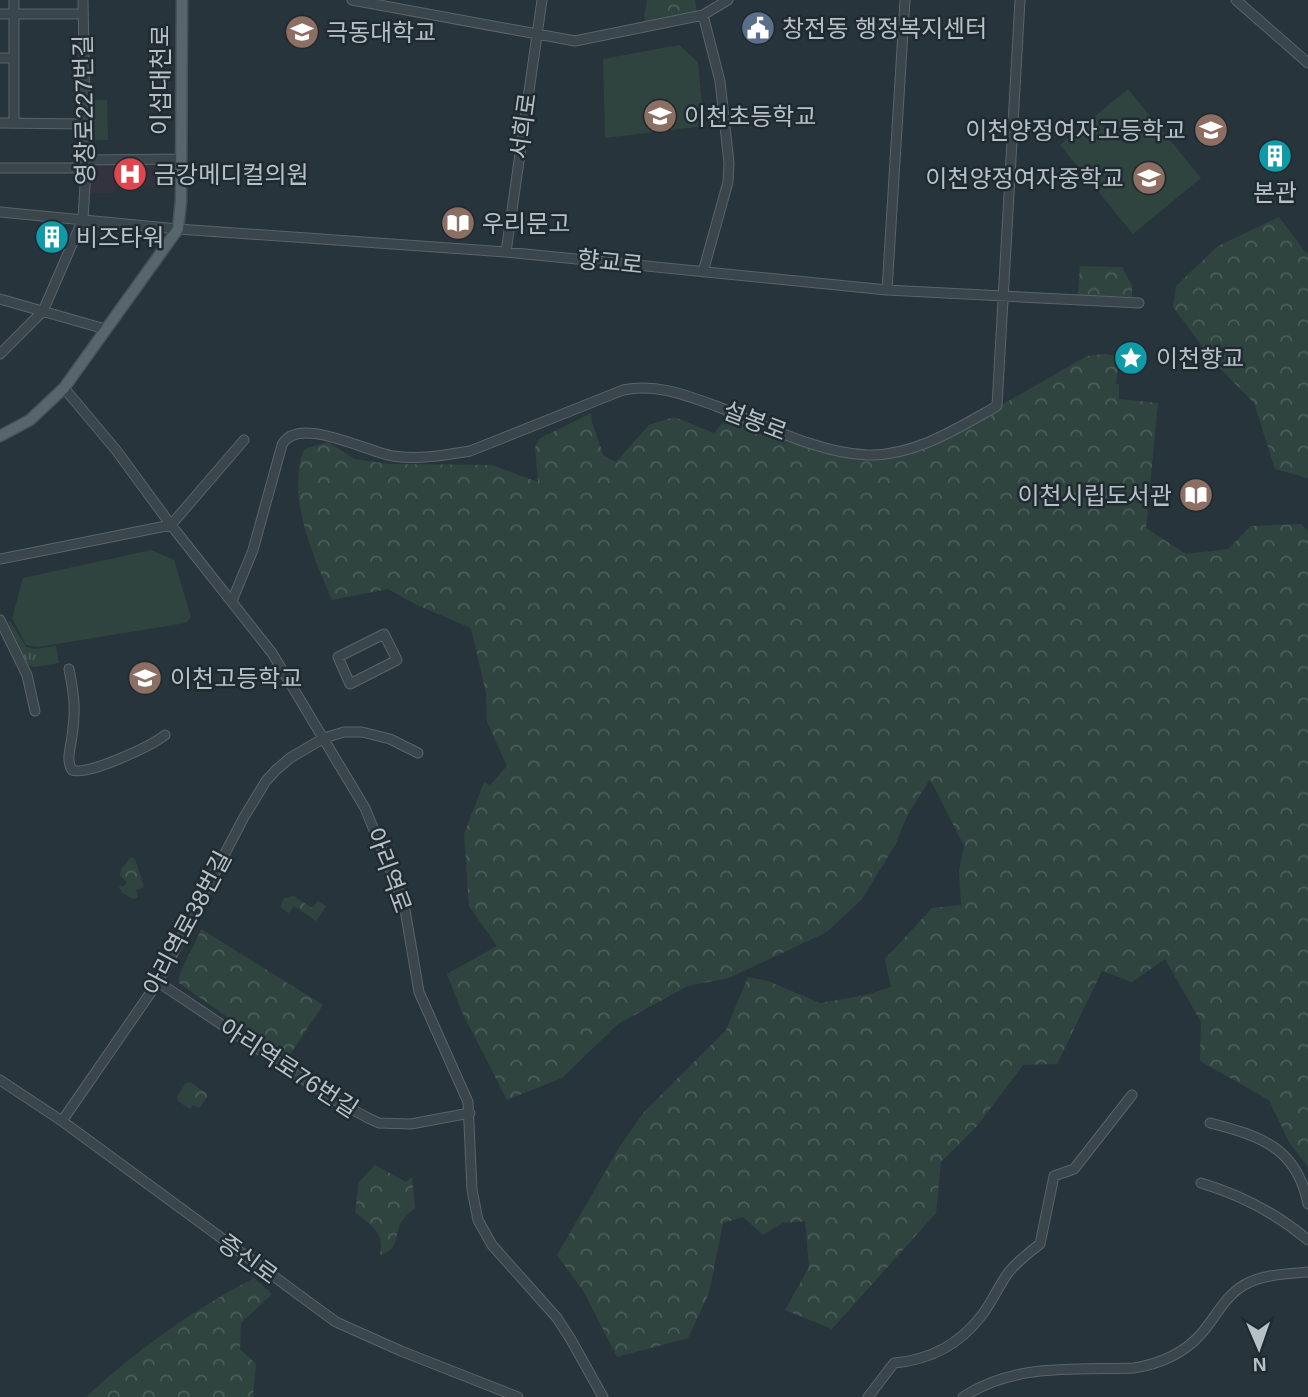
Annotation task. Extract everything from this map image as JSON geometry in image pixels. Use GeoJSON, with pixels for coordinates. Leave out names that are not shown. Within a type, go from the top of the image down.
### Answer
{"type":"FeatureCollection","features":[{"type":"Feature","properties":{"kind":"main road","name":"이섭대천로"},"geometry":{"type":"LineString","coordinates":[[178,229],[182,0]]}},
{"type":"Feature","properties":{"kind":"main road"},"geometry":{"type":"LineString","coordinates":[[0,436],[30,420],[64,388],[178,229]]}},
{"type":"Feature","properties":{"kind":"street"},"geometry":{"type":"LineString","coordinates":[[14,0],[14,123]]}},
{"type":"Feature","properties":{"kind":"street","name":"영창로227번길"},"geometry":{"type":"LineString","coordinates":[[83,0],[86,164],[83,219]]}},
{"type":"Feature","properties":{"kind":"street"},"geometry":{"type":"LineString","coordinates":[[352,0],[575,41],[703,15],[728,0]]}},
{"type":"Feature","properties":{"kind":"street","name":"서희로"},"geometry":{"type":"LineString","coordinates":[[506,252],[542,0]]}},
{"type":"Feature","properties":{"kind":"street"},"geometry":{"type":"LineString","coordinates":[[887,290],[905,0]]}},
{"type":"Feature","properties":{"kind":"street","name":"설봉로"},"geometry":{"type":"LineString","coordinates":[[232,601],[253,550],[282,445],[285,439],[296,432],[340,439],[362,448],[395,456],[445,456],[470,451],[623,390],[642,387],[681,393],[839,452],[871,455],[914,447],[950,433],[997,406],[1020,0]]}},
{"type":"Feature","properties":{"kind":"street"},"geometry":{"type":"LineString","coordinates":[[1236,0],[1308,64]]}},
{"type":"Feature","properties":{"kind":"street"},"geometry":{"type":"LineString","coordinates":[[0,14],[83,14]]}},
{"type":"Feature","properties":{"kind":"street"},"geometry":{"type":"LineString","coordinates":[[703,15],[720,81],[729,150],[728,182],[703,272]]}},
{"type":"Feature","properties":{"kind":"street"},"geometry":{"type":"LineString","coordinates":[[0,58],[14,58]]}},
{"type":"Feature","properties":{"kind":"street"},"geometry":{"type":"LineString","coordinates":[[0,123],[84,124]]}},
{"type":"Feature","properties":{"kind":"street","name":"이섭대천로"},"geometry":{"type":"LineString","coordinates":[[0,168],[181,159]]}},
{"type":"Feature","properties":{"kind":"street","name":"향교로"},"geometry":{"type":"LineString","coordinates":[[0,212],[178,229],[506,252],[887,290],[1139,303]]}},
{"type":"Feature","properties":{"kind":"street"},"geometry":{"type":"LineString","coordinates":[[0,354],[43,311],[83,219]]}},
{"type":"Feature","properties":{"kind":"street"},"geometry":{"type":"LineString","coordinates":[[0,299],[106,329]]}},
{"type":"Feature","properties":{"kind":"street","name":"아리역로"},"geometry":{"type":"LineString","coordinates":[[64,388],[121,457],[171,526],[272,653],[365,808],[400,889],[419,992],[465,1091],[470,1113],[472,1190],[478,1220],[484,1234],[557,1318],[603,1397]]}},
{"type":"Feature","properties":{"kind":"street"},"geometry":{"type":"LineString","coordinates":[[0,559],[171,526],[244,440]]}},
{"type":"Feature","properties":{"kind":"street"},"geometry":{"type":"LineString","coordinates":[[0,620],[27,675],[35,711]]}},
{"type":"Feature","properties":{"kind":"street"},"geometry":{"type":"LineString","coordinates":[[384,634],[397,660],[350,684],[338,657],[384,634]]}},
{"type":"Feature","properties":{"kind":"street"},"geometry":{"type":"LineString","coordinates":[[69,669],[76,710],[68,755],[72,770],[83,772],[131,754],[149,747],[165,735]]}},
{"type":"Feature","properties":{"kind":"street"},"geometry":{"type":"LineString","coordinates":[[324,738],[344,732],[362,732],[390,738],[418,753]]}},
{"type":"Feature","properties":{"kind":"street","name":"아리역로38번길"},"geometry":{"type":"LineString","coordinates":[[62,1121],[158,982],[261,787],[290,758],[324,738]]}},
{"type":"Feature","properties":{"kind":"street","name":"아리역로76번길"},"geometry":{"type":"LineString","coordinates":[[158,982],[333,1099],[379,1123],[411,1124],[470,1113]]}},
{"type":"Feature","properties":{"kind":"street","name":"증신로"},"geometry":{"type":"LineString","coordinates":[[0,1080],[62,1121],[336,1322],[518,1397]]}},
{"type":"Feature","properties":{"kind":"street"},"geometry":{"type":"LineString","coordinates":[[868,1397],[894,1363],[915,1361],[947,1347],[983,1314],[1008,1273],[1040,1244],[1054,1176],[1074,1170],[1132,1095]]}},
{"type":"Feature","properties":{"kind":"street"},"geometry":{"type":"LineString","coordinates":[[1210,1123],[1240,1132],[1279,1149],[1298,1171],[1308,1203]]}},
{"type":"Feature","properties":{"kind":"street"},"geometry":{"type":"LineString","coordinates":[[1200,1183],[1245,1199],[1284,1220],[1308,1240]]}},
{"type":"Feature","properties":{"kind":"street"},"geometry":{"type":"LineString","coordinates":[[963,1397],[992,1381],[1023,1372],[1150,1366],[1191,1343],[1202,1333],[1228,1297],[1248,1283],[1273,1276],[1308,1272]]}},
{"type":"Feature","properties":{"kind":"shaded area","name":"금강메디컬의원"},"geometry":{"type":"Polygon","coordinates":[[[88,161],[172,161],[172,187],[116,186],[115,193],[88,193],[88,161]]]}},
{"type":"Feature","properties":{"kind":"green space"},"geometry":{"type":"Polygon","coordinates":[[[647,0],[695,0],[697,11],[648,24],[644,19],[647,0]]]}},
{"type":"Feature","properties":{"kind":"green space"},"geometry":{"type":"Polygon","coordinates":[[[679,45],[698,62],[704,126],[605,138],[603,59],[679,45]]]}},
{"type":"Feature","properties":{"kind":"green space"},"geometry":{"type":"Polygon","coordinates":[[[1128,89],[1201,178],[1133,234],[1060,145],[1128,89]]]}},
{"type":"Feature","properties":{"kind":"green space"},"geometry":{"type":"Polygon","coordinates":[[[87,100],[107,100],[108,140],[88,140],[87,100]]]}},
{"type":"Feature","properties":{"kind":"green space"},"geometry":{"type":"Polygon","coordinates":[[[1279,217],[1308,253],[1308,478],[1275,469],[1254,403],[1215,363],[1173,307],[1176,286],[1218,246],[1279,217]]]}},
{"type":"Feature","properties":{"kind":"green space"},"geometry":{"type":"Polygon","coordinates":[[[1080,266],[1122,267],[1132,286],[1132,297],[1078,295],[1080,266]]]}},
{"type":"Feature","properties":{"kind":"green space"},"geometry":{"type":"Polygon","coordinates":[[[1087,356],[1119,356],[1116,384],[1119,384],[1119,399],[1158,403],[1146,528],[1186,554],[1228,549],[1251,526],[1301,524],[1308,531],[1308,1167],[1289,1142],[1269,1100],[1200,1061],[1201,1022],[1165,959],[1132,982],[1102,971],[1057,1064],[1023,1065],[977,1126],[941,1162],[936,1213],[832,1329],[785,1310],[809,1267],[805,1221],[783,1223],[763,1235],[743,1217],[723,1223],[709,1293],[688,1338],[617,1357],[584,1292],[557,1255],[620,1146],[644,1112],[726,1030],[748,977],[768,981],[820,1003],[866,995],[891,987],[885,959],[932,908],[961,905],[959,871],[964,846],[930,779],[862,899],[827,932],[729,978],[688,986],[618,1024],[562,1078],[507,1100],[461,1010],[447,974],[497,946],[469,906],[464,834],[484,782],[490,785],[507,766],[487,722],[486,693],[471,628],[417,605],[388,589],[332,600],[310,545],[300,506],[299,468],[304,449],[328,442],[355,459],[389,464],[492,465],[538,482],[535,447],[539,439],[591,413],[604,456],[616,462],[649,425],[674,417],[714,433],[727,417],[850,449],[886,454],[951,434],[1087,356]]]}},
{"type":"Feature","properties":{"kind":"green space"},"geometry":{"type":"Polygon","coordinates":[[[151,550],[174,560],[191,617],[186,623],[38,647],[26,645],[12,618],[23,578],[151,550]]]}},
{"type":"Feature","properties":{"kind":"green space"},"geometry":{"type":"Polygon","coordinates":[[[10,621],[26,647],[36,649],[56,646],[59,663],[34,667],[28,665],[8,622],[10,621]]]}},
{"type":"Feature","properties":{"kind":"green space"},"geometry":{"type":"Polygon","coordinates":[[[131,857],[135,859],[144,887],[136,890],[138,897],[133,899],[122,893],[119,886],[124,886],[127,882],[120,876],[121,869],[131,857]]]}},
{"type":"Feature","properties":{"kind":"green space"},"geometry":{"type":"Polygon","coordinates":[[[294,896],[312,908],[318,901],[326,906],[316,921],[294,906],[289,913],[280,907],[284,898],[294,896]]]}},
{"type":"Feature","properties":{"kind":"green space"},"geometry":{"type":"Polygon","coordinates":[[[201,929],[323,1005],[287,1059],[179,983],[181,972],[201,929]]]}},
{"type":"Feature","properties":{"kind":"green space"},"geometry":{"type":"Polygon","coordinates":[[[190,1082],[206,1093],[207,1097],[199,1108],[193,1105],[190,1109],[178,1101],[177,1097],[186,1083],[190,1082]]]}},
{"type":"Feature","properties":{"kind":"green space"},"geometry":{"type":"Polygon","coordinates":[[[375,1165],[406,1182],[412,1177],[415,1208],[402,1221],[394,1246],[380,1255],[379,1235],[355,1212],[359,1182],[375,1165]]]}},
{"type":"Feature","properties":{"kind":"green space"},"geometry":{"type":"Polygon","coordinates":[[[254,1278],[272,1294],[241,1323],[240,1349],[256,1364],[253,1397],[86,1397],[166,1332],[209,1303],[254,1278]]]}},
{"type":"Feature","properties":{"kind":"place","name":"창전동 행정복지센터"},"geometry":{"type":"Point","coordinates":[758,28]}},
{"type":"Feature","properties":{"kind":"place","name":"극동대학교"},"geometry":{"type":"Point","coordinates":[302,32]}},
{"type":"Feature","properties":{"kind":"place","name":"이천초등학교"},"geometry":{"type":"Point","coordinates":[660,116]}},
{"type":"Feature","properties":{"kind":"place","name":"이천양정여자고등학교"},"geometry":{"type":"Point","coordinates":[1211,130]}},
{"type":"Feature","properties":{"kind":"place","name":"본관"},"geometry":{"type":"Point","coordinates":[1275,156]}},
{"type":"Feature","properties":{"kind":"place","name":"금강메디컬의원"},"geometry":{"type":"Point","coordinates":[130,174]}},
{"type":"Feature","properties":{"kind":"place","name":"이천양정여자중학교"},"geometry":{"type":"Point","coordinates":[1149,178]}},
{"type":"Feature","properties":{"kind":"place","name":"우리문고"},"geometry":{"type":"Point","coordinates":[458,223]}},
{"type":"Feature","properties":{"kind":"place","name":"비즈타워"},"geometry":{"type":"Point","coordinates":[52,237]}},
{"type":"Feature","properties":{"kind":"place","name":"이천향교"},"geometry":{"type":"Point","coordinates":[1131,358]}},
{"type":"Feature","properties":{"kind":"place","name":"이천시립도서관"},"geometry":{"type":"Point","coordinates":[1196,495]}},
{"type":"Feature","properties":{"kind":"place","name":"이천고등학교"},"geometry":{"type":"Point","coordinates":[145,678]}}]}
